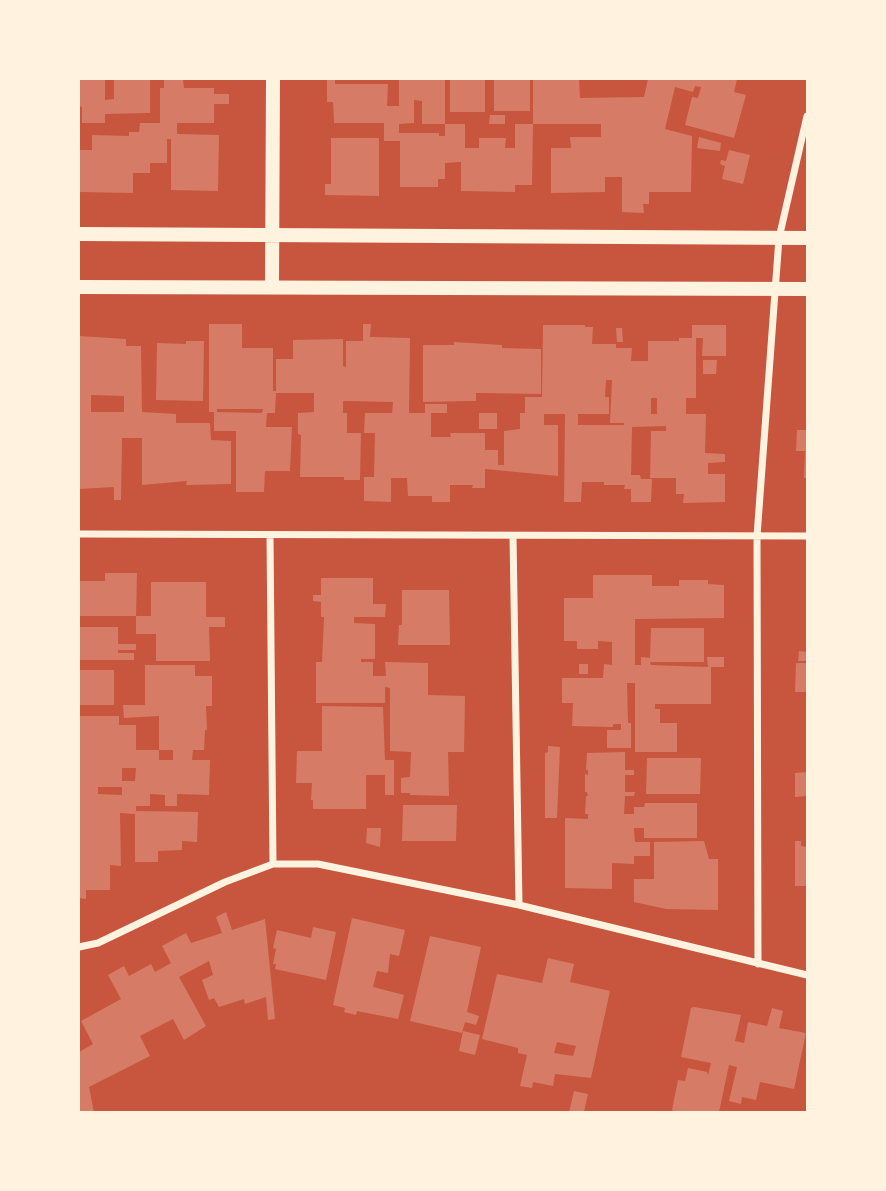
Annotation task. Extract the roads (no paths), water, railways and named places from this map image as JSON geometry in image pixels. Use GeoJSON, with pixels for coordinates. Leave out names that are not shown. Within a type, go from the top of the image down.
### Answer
{"type":"FeatureCollection","features":[{"type":"Feature","properties":{"kind":"main road"},"geometry":{"type":"LineString","coordinates":[[272,286],[273,79]]}},
{"type":"Feature","properties":{"kind":"main road"},"geometry":{"type":"LineString","coordinates":[[79,234],[807,238]]}},
{"type":"Feature","properties":{"kind":"main road"},"geometry":{"type":"LineString","coordinates":[[79,287],[807,289]]}},
{"type":"Feature","properties":{"kind":"street"},"geometry":{"type":"LineString","coordinates":[[758,964],[757,536],[779,238],[807,116]]}},
{"type":"Feature","properties":{"kind":"street"},"geometry":{"type":"LineString","coordinates":[[79,534],[807,536]]}},
{"type":"Feature","properties":{"kind":"street"},"geometry":{"type":"LineString","coordinates":[[270,535],[273,864]]}},
{"type":"Feature","properties":{"kind":"street"},"geometry":{"type":"LineString","coordinates":[[513,536],[519,905]]}},
{"type":"Feature","properties":{"kind":"street"},"geometry":{"type":"LineString","coordinates":[[79,947],[98,943],[225,882],[273,864],[318,864],[519,905],[807,975]]}}]}
